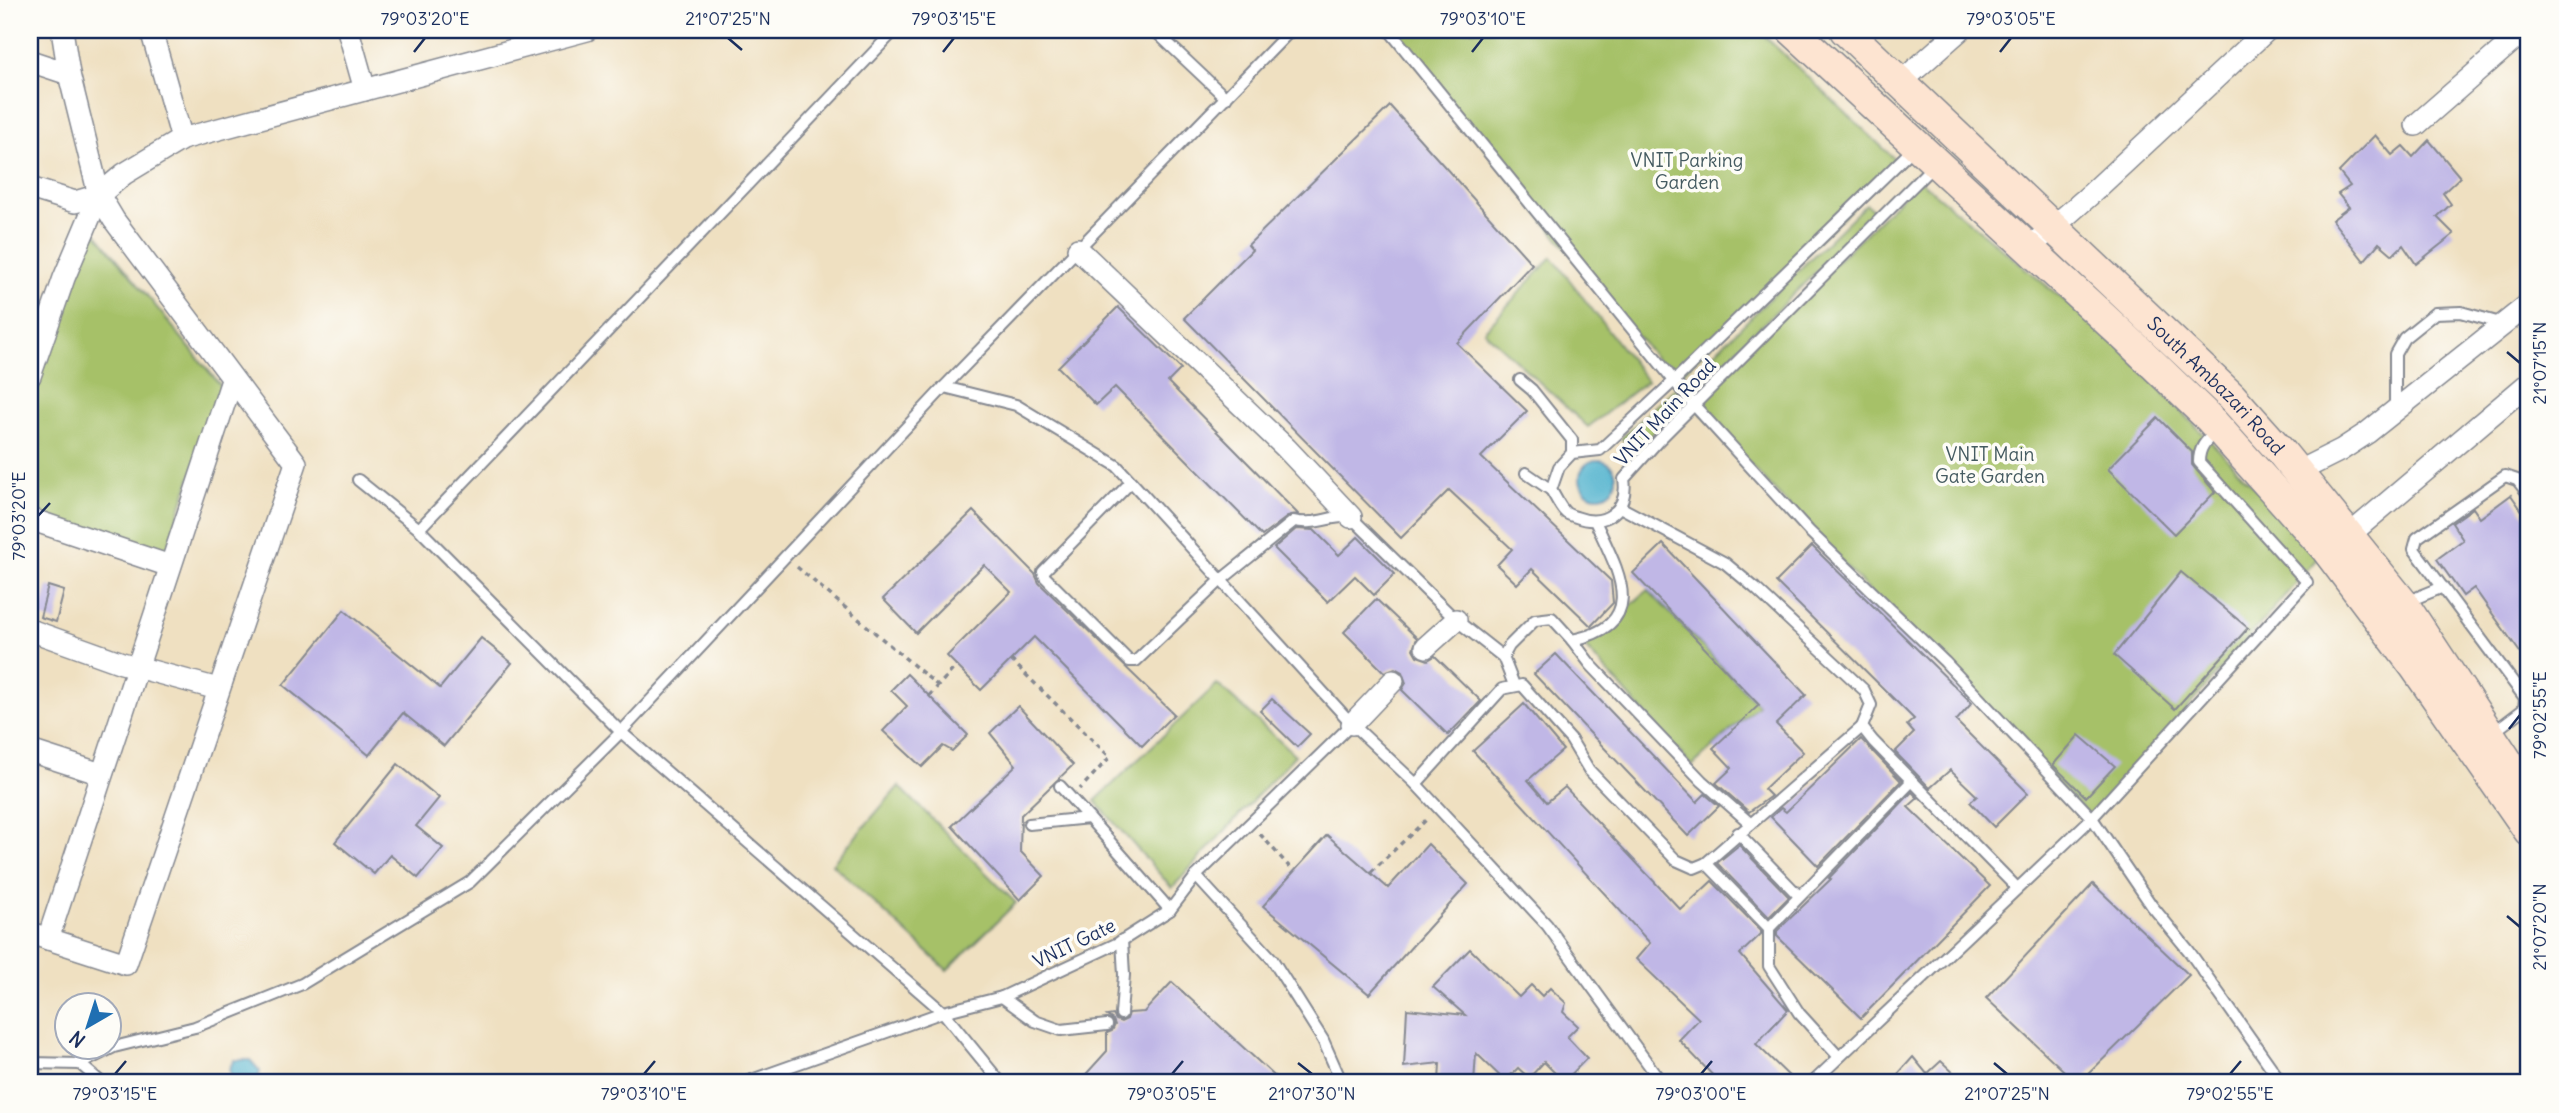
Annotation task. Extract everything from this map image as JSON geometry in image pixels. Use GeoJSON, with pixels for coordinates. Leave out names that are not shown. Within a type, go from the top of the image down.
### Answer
{"type":"FeatureCollection","features":[{"type":"Feature","properties":{"kind":"main road"},"geometry":{"type":"LineString","coordinates":[[1793,30],[2219,428],[2326,549],[2415,667],[2529,831]]}},
{"type":"Feature","properties":{"kind":"main road","name":"South Ambazari Road"},"geometry":{"type":"LineString","coordinates":[[1845,30],[2232,397],[2297,472],[2403,603],[2529,794]]}},
{"type":"Feature","properties":{"kind":"street"},"geometry":{"type":"LineString","coordinates":[[62,30],[69,74],[99,195],[114,220],[296,463],[126,964],[39,936],[101,774],[232,380]]}},
{"type":"Feature","properties":{"kind":"street"},"geometry":{"type":"LineString","coordinates":[[151,30],[182,139]]}},
{"type":"Feature","properties":{"kind":"street"},"geometry":{"type":"LineString","coordinates":[[348,30],[365,90]]}},
{"type":"Feature","properties":{"kind":"street"},"geometry":{"type":"LineString","coordinates":[[30,188],[75,202],[99,195],[124,174],[182,139],[587,30]]}},
{"type":"Feature","properties":{"kind":"street"},"geometry":{"type":"LineString","coordinates":[[1901,82],[1959,30]]}},
{"type":"Feature","properties":{"kind":"street"},"geometry":{"type":"LineString","coordinates":[[2029,248],[2267,30]]}},
{"type":"Feature","properties":{"kind":"street"},"geometry":{"type":"LineString","coordinates":[[2416,125],[2525,30]]}},
{"type":"Feature","properties":{"kind":"street"},"geometry":{"type":"LineString","coordinates":[[30,61],[69,74]]}},
{"type":"Feature","properties":{"kind":"street"},"geometry":{"type":"LineString","coordinates":[[30,376],[36,338],[99,195]]}},
{"type":"Feature","properties":{"kind":"street"},"geometry":{"type":"LineString","coordinates":[[1078,249],[1286,448],[1350,517]]}},
{"type":"Feature","properties":{"kind":"street"},"geometry":{"type":"LineString","coordinates":[[2297,472],[2341,450],[2529,304]]}},
{"type":"Feature","properties":{"kind":"street"},"geometry":{"type":"LineString","coordinates":[[2348,536],[2529,383]]}},
{"type":"Feature","properties":{"kind":"street"},"geometry":{"type":"LineString","coordinates":[[30,519],[170,566]]}},
{"type":"Feature","properties":{"kind":"street"},"geometry":{"type":"LineString","coordinates":[[1426,647],[1456,620]]}},
{"type":"Feature","properties":{"kind":"street"},"geometry":{"type":"LineString","coordinates":[[30,630],[136,667],[218,689]]}},
{"type":"Feature","properties":{"kind":"street"},"geometry":{"type":"LineString","coordinates":[[1352,724],[1392,681]]}},
{"type":"Feature","properties":{"kind":"street"},"geometry":{"type":"LineString","coordinates":[[30,751],[101,774]]}},
{"type":"Feature","properties":{"kind":"lane"},"geometry":{"type":"LineString","coordinates":[[419,529],[895,30]]}},
{"type":"Feature","properties":{"kind":"lane"},"geometry":{"type":"LineString","coordinates":[[1154,30],[1226,98]]}},
{"type":"Feature","properties":{"kind":"lane"},"geometry":{"type":"LineString","coordinates":[[30,1063],[80,1064],[114,1047],[195,1027],[302,984],[470,882],[621,732],[944,387],[1291,30]]}},
{"type":"Feature","properties":{"kind":"lane"},"geometry":{"type":"LineString","coordinates":[[1389,30],[1693,404],[1809,531],[1945,662],[2092,818],[2152,906],[2189,951],[2282,1083]]}},
{"type":"Feature","properties":{"kind":"lane","name":"VNIT Main Road"},"geometry":{"type":"LineString","coordinates":[[1572,453],[1600,450],[1927,153]]}},
{"type":"Feature","properties":{"kind":"lane","name":"VNIT Main Road"},"geometry":{"type":"LineString","coordinates":[[1620,507],[1626,489],[1624,479],[1927,153]]}},
{"type":"Feature","properties":{"kind":"lane"},"geometry":{"type":"LineString","coordinates":[[2395,410],[2395,354],[2404,338],[2435,313],[2461,312],[2504,324]]}},
{"type":"Feature","properties":{"kind":"lane"},"geometry":{"type":"LineString","coordinates":[[1521,380],[1572,440],[1572,453],[1559,467],[1551,490]]}},
{"type":"Feature","properties":{"kind":"lane"},"geometry":{"type":"LineString","coordinates":[[944,387],[1016,405],[1117,466],[1352,724],[1416,784],[1547,925],[1662,1083]]}},
{"type":"Feature","properties":{"kind":"lane"},"geometry":{"type":"LineString","coordinates":[[1812,1083],[2092,818],[2306,582],[2199,462],[2199,451],[2219,428]]}},
{"type":"Feature","properties":{"kind":"lane"},"geometry":{"type":"LineString","coordinates":[[1416,784],[1502,689],[1522,685],[1571,740],[1589,770],[1676,860],[1694,868],[1706,863],[1862,727],[1871,705],[1864,690],[1725,563],[1620,507],[1604,520],[1590,522],[1566,513],[1551,490],[1525,473]]}},
{"type":"Feature","properties":{"kind":"lane"},"geometry":{"type":"LineString","coordinates":[[2489,736],[2528,705],[2414,549],[2417,538],[2505,476],[2517,480],[2529,495]]}},
{"type":"Feature","properties":{"kind":"lane"},"geometry":{"type":"LineString","coordinates":[[358,480],[419,529],[621,732],[943,1012],[1001,1083]]}},
{"type":"Feature","properties":{"kind":"lane"},"geometry":{"type":"LineString","coordinates":[[1131,482],[1043,572],[1129,662],[1136,662],[1221,580],[1294,521],[1307,524],[1341,516],[1350,517],[1456,620],[1503,657],[1514,685]]}},
{"type":"Feature","properties":{"kind":"lane"},"geometry":{"type":"LineString","coordinates":[[1572,640],[1598,634],[1617,617],[1623,592],[1619,573],[1595,521]]}},
{"type":"Feature","properties":{"kind":"lane"},"geometry":{"type":"LineString","coordinates":[[2403,603],[2442,587]]}},
{"type":"Feature","properties":{"kind":"lane"},"geometry":{"type":"LineString","coordinates":[[1503,657],[1509,646],[1535,620],[1552,618],[1591,666],[1702,781],[1751,824]]}},
{"type":"Feature","properties":{"kind":"lane","name":"VNIT Gate"},"geometry":{"type":"LineString","coordinates":[[743,1083],[762,1079],[943,1012],[1003,997],[1122,940],[1170,910],[1196,876],[1352,724]]}},
{"type":"Feature","properties":{"kind":"lane"},"geometry":{"type":"LineString","coordinates":[[1862,727],[2017,888]]}},
{"type":"Feature","properties":{"kind":"lane"},"geometry":{"type":"LineString","coordinates":[[1839,1057],[1799,1013],[1769,966],[1769,928],[1912,781]]}},
{"type":"Feature","properties":{"kind":"lane"},"geometry":{"type":"LineString","coordinates":[[1059,786],[1170,910]]}},
{"type":"Feature","properties":{"kind":"lane"},"geometry":{"type":"LineString","coordinates":[[1030,824],[1089,818]]}},
{"type":"Feature","properties":{"kind":"lane"},"geometry":{"type":"LineString","coordinates":[[1738,833],[1799,896]]}},
{"type":"Feature","properties":{"kind":"lane"},"geometry":{"type":"LineString","coordinates":[[1706,863],[1769,928]]}},
{"type":"Feature","properties":{"kind":"lane"},"geometry":{"type":"LineString","coordinates":[[1196,876],[1272,959],[1323,1040],[1342,1083]]}},
{"type":"Feature","properties":{"kind":"lane"},"geometry":{"type":"LineString","coordinates":[[1121,1014],[1124,975],[1122,940]]}},
{"type":"Feature","properties":{"kind":"lane"},"geometry":{"type":"LineString","coordinates":[[1003,997],[1035,1021],[1061,1030],[1107,1025]]}},
{"type":"Feature","properties":{"kind":"lane"},"geometry":{"type":"LineString","coordinates":[[80,1064],[102,1083]]}},
{"type":"Feature","properties":{"kind":"path"},"geometry":{"type":"LineString","coordinates":[[785,556],[937,685]]}},
{"type":"Feature","properties":{"kind":"path"},"geometry":{"type":"LineString","coordinates":[[1012,660],[1110,757],[1071,798]]}},
{"type":"Feature","properties":{"kind":"path"},"geometry":{"type":"LineString","coordinates":[[929,696],[957,665]]}},
{"type":"Feature","properties":{"kind":"path"},"geometry":{"type":"LineString","coordinates":[[1371,872],[1438,808]]}},
{"type":"Feature","properties":{"kind":"path"},"geometry":{"type":"LineString","coordinates":[[1251,823],[1294,872]]}},
{"type":"Feature","properties":{"kind":"green space","name":"VNIT Parking Garden"},"geometry":{"type":"Polygon","coordinates":[[[1389,30],[1758,30],[1899,163],[1674,381],[1389,30]]]}},
{"type":"Feature","properties":{"kind":"green space","name":"VNIT Main Gate Garden"},"geometry":{"type":"Polygon","coordinates":[[[1919,180],[2117,344],[2320,555],[2092,818],[1872,594],[1693,404],[1919,180]]]}},
{"type":"Feature","properties":{"kind":"green space"},"geometry":{"type":"Polygon","coordinates":[[[1866,204],[1876,213],[1706,380],[1697,370],[1866,204]]]}},
{"type":"Feature","properties":{"kind":"green space"},"geometry":{"type":"Polygon","coordinates":[[[87,222],[221,386],[164,558],[30,511],[30,396],[87,222]]]}},
{"type":"Feature","properties":{"kind":"green space"},"geometry":{"type":"Polygon","coordinates":[[[1552,257],[1647,381],[1588,427],[1484,331],[1552,257]]]}},
{"type":"Feature","properties":{"kind":"green space"},"geometry":{"type":"Polygon","coordinates":[[[1675,388],[1684,402],[1635,451],[1621,438],[1675,388]]]}},
{"type":"Feature","properties":{"kind":"green space"},"geometry":{"type":"Polygon","coordinates":[[[1648,590],[1759,705],[1692,766],[1584,646],[1648,590]]]}},
{"type":"Feature","properties":{"kind":"green space"},"geometry":{"type":"Polygon","coordinates":[[[1217,684],[1295,755],[1172,888],[1095,801],[1217,684]]]}},
{"type":"Feature","properties":{"kind":"green space"},"geometry":{"type":"Polygon","coordinates":[[[899,786],[1016,903],[947,970],[832,864],[899,786]]]}},
{"type":"Feature","properties":{"kind":"water"},"geometry":{"type":"Polygon","coordinates":[[[1598,460],[1611,465],[1616,478],[1611,491],[1598,496],[1585,491],[1580,478],[1585,465],[1598,460]]]}},
{"type":"Feature","properties":{"kind":"water"},"geometry":{"type":"Polygon","coordinates":[[[234,1060],[250,1060],[260,1071],[257,1083],[242,1084],[233,1079],[229,1069],[234,1060]]]}},
{"type":"Feature","properties":{"kind":"building"},"geometry":{"type":"Polygon","coordinates":[[[1390,106],[1532,264],[1457,343],[1527,411],[1481,457],[1611,581],[1613,603],[1591,626],[1532,569],[1517,584],[1497,565],[1512,549],[1449,490],[1401,538],[1184,318],[1252,250],[1248,245],[1390,106]]]}},
{"type":"Feature","properties":{"kind":"building"},"geometry":{"type":"Polygon","coordinates":[[[2375,135],[2392,155],[2403,146],[2413,157],[2429,140],[2460,177],[2443,193],[2451,204],[2437,217],[2454,234],[2416,264],[2403,245],[2393,255],[2379,243],[2364,261],[2332,220],[2349,207],[2338,194],[2350,186],[2339,172],[2375,135]]]}},
{"type":"Feature","properties":{"kind":"building"},"geometry":{"type":"Polygon","coordinates":[[[1118,307],[1181,369],[1168,382],[1298,514],[1290,515],[1262,536],[1115,387],[1096,405],[1058,367],[1118,307]]]}},
{"type":"Feature","properties":{"kind":"building"},"geometry":{"type":"Polygon","coordinates":[[[2158,418],[2192,452],[2192,465],[2215,492],[2174,534],[2108,469],[2158,418]]]}},
{"type":"Feature","properties":{"kind":"building"},"geometry":{"type":"Polygon","coordinates":[[[2511,495],[2529,521],[2529,665],[2474,588],[2463,596],[2437,559],[2463,540],[2452,523],[2473,508],[2480,518],[2511,495]]]}},
{"type":"Feature","properties":{"kind":"building"},"geometry":{"type":"Polygon","coordinates":[[[973,511],[1035,574],[1039,583],[1174,714],[1142,746],[1034,637],[981,690],[947,656],[1011,592],[984,565],[916,633],[883,599],[973,511]]]}},
{"type":"Feature","properties":{"kind":"building"},"geometry":{"type":"Polygon","coordinates":[[[1296,529],[1314,530],[1339,555],[1358,537],[1395,574],[1374,595],[1355,576],[1328,602],[1274,548],[1296,529]]]}},
{"type":"Feature","properties":{"kind":"building"},"geometry":{"type":"Polygon","coordinates":[[[1663,544],[1806,695],[1776,724],[1803,752],[1764,789],[1771,796],[1749,812],[1716,783],[1732,768],[1713,748],[1759,705],[1633,573],[1663,544]]]}},
{"type":"Feature","properties":{"kind":"building"},"geometry":{"type":"Polygon","coordinates":[[[1812,546],[1972,703],[1956,721],[2028,793],[1994,827],[1970,802],[1977,796],[1950,770],[1930,788],[1895,752],[1914,733],[1907,725],[1914,719],[1776,582],[1812,546]]]}},
{"type":"Feature","properties":{"kind":"building"},"geometry":{"type":"Polygon","coordinates":[[[2181,572],[2248,628],[2175,709],[2114,655],[2181,572]]]}},
{"type":"Feature","properties":{"kind":"building"},"geometry":{"type":"Polygon","coordinates":[[[48,586],[64,591],[56,622],[40,617],[48,586]]]}},
{"type":"Feature","properties":{"kind":"building"},"geometry":{"type":"Polygon","coordinates":[[[1376,599],[1417,638],[1413,649],[1417,656],[1428,660],[1435,656],[1481,701],[1448,735],[1402,690],[1406,683],[1402,672],[1395,668],[1384,672],[1344,632],[1376,599]]]}},
{"type":"Feature","properties":{"kind":"building"},"geometry":{"type":"Polygon","coordinates":[[[344,610],[440,688],[481,638],[512,663],[444,746],[403,713],[369,755],[283,685],[344,610]]]}},
{"type":"Feature","properties":{"kind":"building"},"geometry":{"type":"Polygon","coordinates":[[[1556,654],[1697,802],[1705,794],[1719,806],[1688,836],[1534,674],[1556,654]]]}},
{"type":"Feature","properties":{"kind":"building"},"geometry":{"type":"Polygon","coordinates":[[[907,674],[968,735],[952,751],[943,746],[922,767],[883,731],[907,706],[891,690],[907,674]]]}},
{"type":"Feature","properties":{"kind":"building"},"geometry":{"type":"Polygon","coordinates":[[[1272,699],[1310,734],[1297,747],[1260,711],[1272,699]]]}},
{"type":"Feature","properties":{"kind":"building"},"geometry":{"type":"Polygon","coordinates":[[[1524,704],[1563,750],[1528,780],[1547,802],[1565,787],[1681,910],[1712,881],[1761,931],[1740,954],[1788,1010],[1756,1044],[1796,1083],[1720,1083],[1679,1040],[1699,1019],[1636,959],[1650,943],[1473,751],[1524,704]]]}},
{"type":"Feature","properties":{"kind":"building"},"geometry":{"type":"Polygon","coordinates":[[[1018,706],[1073,765],[1021,815],[1020,851],[1044,876],[1020,900],[952,826],[1016,765],[990,733],[1018,706]]]}},
{"type":"Feature","properties":{"kind":"building"},"geometry":{"type":"Polygon","coordinates":[[[2079,735],[2115,766],[2086,797],[2053,765],[2079,735]]]}},
{"type":"Feature","properties":{"kind":"building"},"geometry":{"type":"Polygon","coordinates":[[[1861,739],[1901,781],[1818,866],[1771,817],[1781,808],[1786,812],[1861,739]]]}},
{"type":"Feature","properties":{"kind":"building"},"geometry":{"type":"Polygon","coordinates":[[[398,764],[439,798],[416,826],[443,848],[418,878],[390,855],[374,874],[335,842],[398,764]]]}},
{"type":"Feature","properties":{"kind":"building"},"geometry":{"type":"Polygon","coordinates":[[[1912,792],[1918,798],[1908,807],[1990,886],[1861,1018],[1777,936],[1777,931],[1831,879],[1829,878],[1912,792]]]}},
{"type":"Feature","properties":{"kind":"building"},"geometry":{"type":"Polygon","coordinates":[[[1327,835],[1388,888],[1428,844],[1468,884],[1369,994],[1263,906],[1327,835]]]}},
{"type":"Feature","properties":{"kind":"building"},"geometry":{"type":"Polygon","coordinates":[[[1739,845],[1789,897],[1769,917],[1717,863],[1739,845]]]}},
{"type":"Feature","properties":{"kind":"building"},"geometry":{"type":"Polygon","coordinates":[[[2093,884],[2189,975],[2077,1083],[1986,998],[2093,884]]]}},
{"type":"Feature","properties":{"kind":"building"},"geometry":{"type":"Polygon","coordinates":[[[1470,949],[1519,997],[1531,985],[1542,996],[1550,988],[1566,1003],[1563,1012],[1578,1026],[1567,1037],[1587,1058],[1564,1082],[1544,1062],[1529,1078],[1518,1068],[1505,1081],[1476,1053],[1474,1083],[1439,1083],[1440,1063],[1404,1067],[1407,1009],[1465,1015],[1433,987],[1470,949]]]}},
{"type":"Feature","properties":{"kind":"building"},"geometry":{"type":"Polygon","coordinates":[[[1172,982],[1282,1083],[1078,1083],[1107,1051],[1107,1033],[1112,1031],[1115,1025],[1107,1016],[1113,1015],[1121,1022],[1127,1019],[1129,1013],[1144,1012],[1172,982]]]}},
{"type":"Feature","properties":{"kind":"building"},"geometry":{"type":"Polygon","coordinates":[[[1913,1057],[1927,1074],[1941,1061],[1957,1076],[1948,1083],[1890,1083],[1913,1057]]]}}]}
